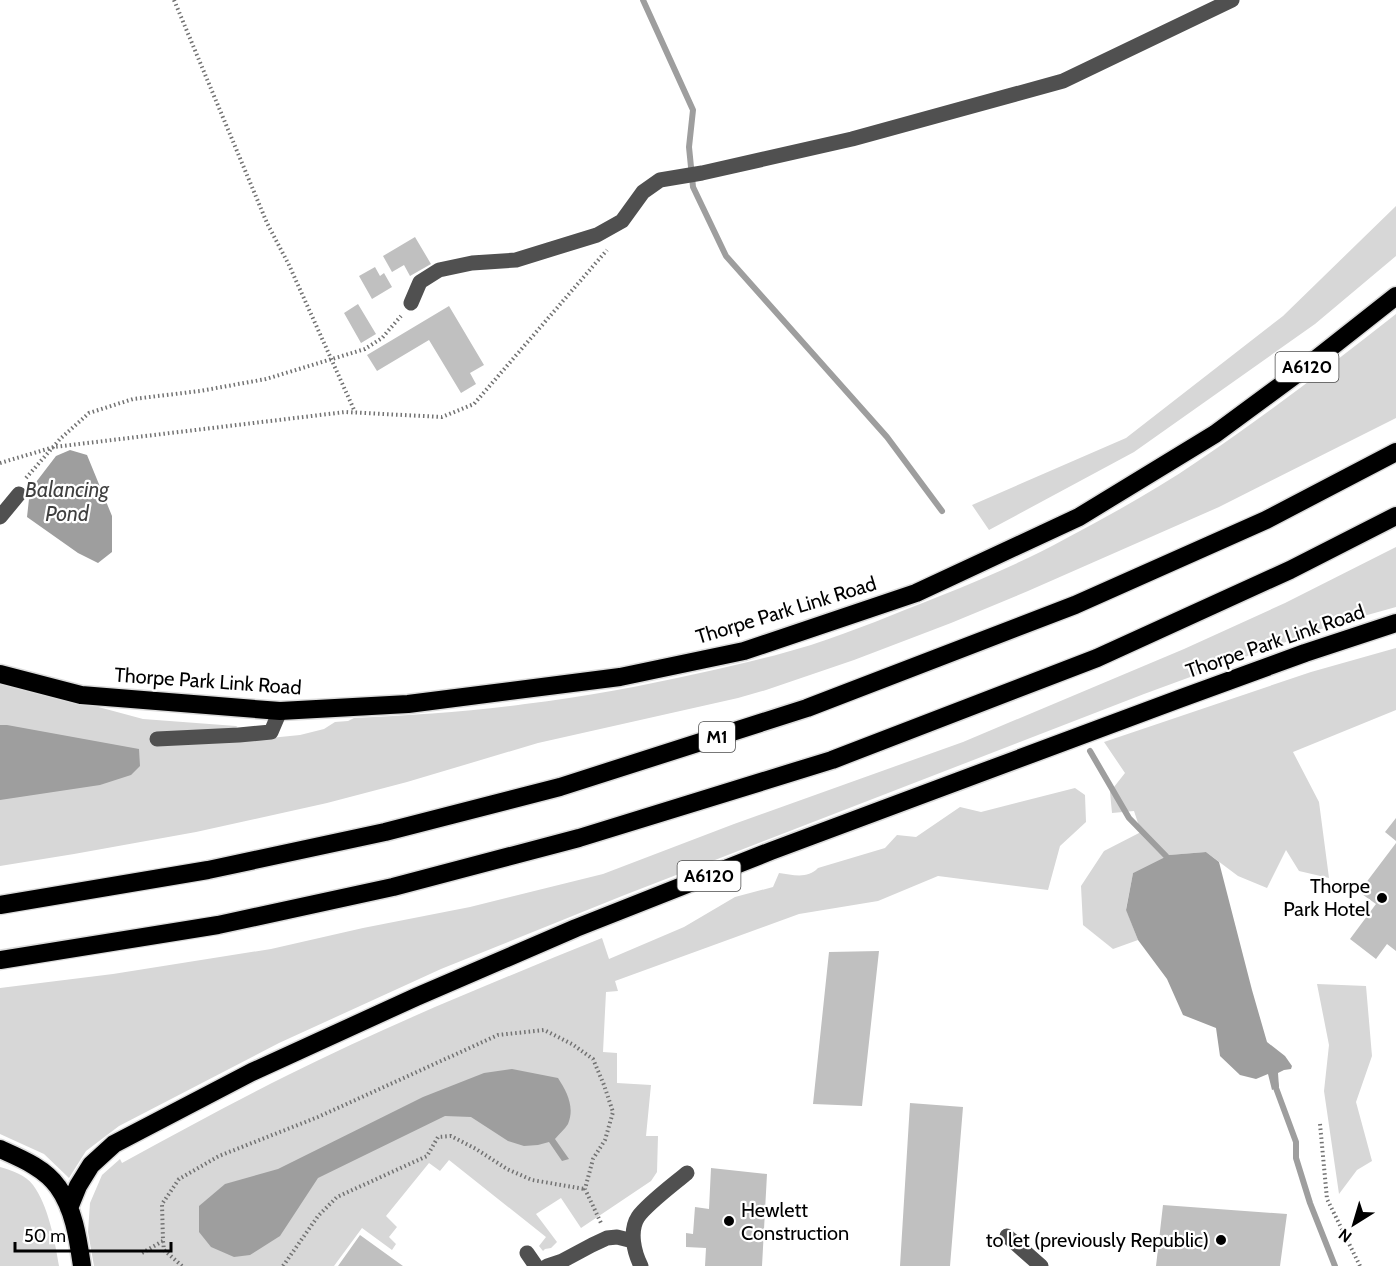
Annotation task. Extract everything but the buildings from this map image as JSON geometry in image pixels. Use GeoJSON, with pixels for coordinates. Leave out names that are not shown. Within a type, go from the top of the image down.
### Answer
{"type":"FeatureCollection","features":[{"type":"Feature","properties":{"kind":"highway","name":"Thorpe Park Link Road"},"geometry":{"type":"LineString","coordinates":[[0,674],[81,695],[280,711],[408,704],[620,677],[744,651],[916,593],[1079,517],[1215,434],[1306,367],[1396,296]]}},
{"type":"Feature","properties":{"kind":"highway","name":"M1"},"geometry":{"type":"LineString","coordinates":[[0,905],[208,870],[385,832],[560,787],[807,708],[1076,605],[1266,520],[1396,452]]}},
{"type":"Feature","properties":{"kind":"highway"},"geometry":{"type":"LineString","coordinates":[[0,960],[218,925],[393,887],[579,838],[832,760],[1097,658],[1290,570],[1396,516]]}},
{"type":"Feature","properties":{"kind":"highway","name":"Thorpe Park Link Road"},"geometry":{"type":"LineString","coordinates":[[69,1208],[78,1186],[91,1165],[114,1144],[252,1072],[416,998],[576,928],[771,851],[1305,653],[1396,623]]}},
{"type":"Feature","properties":{"kind":"highway"},"geometry":{"type":"LineString","coordinates":[[0,1149],[28,1162],[57,1185],[69,1208],[82,1266]]}},
{"type":"Feature","properties":{"kind":"lane"},"geometry":{"type":"LineString","coordinates":[[411,303],[420,282],[439,270],[472,263],[516,260],[597,236],[622,222],[643,192],[660,180],[702,173],[852,139],[1063,81],[1232,0]]}},
{"type":"Feature","properties":{"kind":"lane"},"geometry":{"type":"LineString","coordinates":[[0,517],[19,494]]}},
{"type":"Feature","properties":{"kind":"lane"},"geometry":{"type":"LineString","coordinates":[[157,739],[271,732],[280,711]]}},
{"type":"Feature","properties":{"kind":"lane"},"geometry":{"type":"LineString","coordinates":[[641,1266],[634,1253],[633,1241],[637,1218],[687,1173]]}},
{"type":"Feature","properties":{"kind":"lane"},"geometry":{"type":"LineString","coordinates":[[1007,1236],[1041,1266]]}},
{"type":"Feature","properties":{"kind":"lane"},"geometry":{"type":"LineString","coordinates":[[547,1266],[575,1259],[607,1238],[617,1237],[633,1241]]}},
{"type":"Feature","properties":{"kind":"path"},"geometry":{"type":"LineString","coordinates":[[174,0],[267,223],[289,265],[355,412]]}},
{"type":"Feature","properties":{"kind":"path"},"geometry":{"type":"LineString","coordinates":[[0,463],[54,447],[345,412],[442,417],[474,404],[622,233],[622,222]]}},
{"type":"Feature","properties":{"kind":"path"},"geometry":{"type":"LineString","coordinates":[[28,476],[60,439],[89,413],[133,399],[200,391],[266,379],[365,349],[382,338],[411,303]]}},
{"type":"Feature","properties":{"kind":"path"},"geometry":{"type":"LineString","coordinates":[[182,1266],[164,1250],[163,1241],[162,1204],[179,1179],[219,1156],[318,1117],[498,1035],[544,1030],[572,1044],[593,1059],[613,1112],[605,1140],[593,1159],[585,1189],[607,1238]]}},
{"type":"Feature","properties":{"kind":"path"},"geometry":{"type":"LineString","coordinates":[[1320,1124],[1327,1199],[1360,1266]]}},
{"type":"Feature","properties":{"kind":"path"},"geometry":{"type":"LineString","coordinates":[[283,1266],[318,1216],[337,1197],[427,1156],[438,1137],[451,1136],[507,1169],[532,1180],[585,1189]]}},
{"type":"Feature","properties":{"kind":"path"},"geometry":{"type":"LineString","coordinates":[[142,1252],[163,1241]]}},
{"type":"Feature","properties":{"kind":"shaded area"},"geometry":{"type":"Polygon","coordinates":[[[1396,206],[1396,256],[1315,324],[1134,452],[989,530],[972,505],[1126,438],[1283,316],[1396,206]]]}},
{"type":"Feature","properties":{"kind":"shaded area"},"geometry":{"type":"Polygon","coordinates":[[[1396,314],[1396,418],[1219,507],[951,623],[854,660],[738,698],[538,743],[327,803],[196,832],[0,866],[0,684],[143,719],[236,726],[260,739],[300,735],[324,729],[335,722],[354,718],[482,709],[591,695],[770,657],[843,634],[956,590],[1034,555],[1099,521],[1166,482],[1223,444],[1396,314]]]}},
{"type":"Feature","properties":{"kind":"shaded area"},"geometry":{"type":"Polygon","coordinates":[[[1396,547],[1396,607],[1335,624],[1144,694],[622,896],[441,969],[279,1043],[119,1126],[86,1151],[69,1178],[44,1154],[0,1134],[0,988],[113,974],[271,949],[470,907],[603,874],[734,824],[963,742],[1184,649],[1285,603],[1396,547]]]}},
{"type":"Feature","properties":{"kind":"shaded area"},"geometry":{"type":"Polygon","coordinates":[[[1396,648],[1396,710],[1293,752],[1319,802],[1329,878],[1299,871],[1286,850],[1267,888],[1238,876],[1206,852],[1169,855],[1133,873],[1126,909],[1138,940],[1113,949],[1083,925],[1081,886],[1104,851],[1141,832],[1134,811],[1112,813],[1110,792],[1125,773],[1104,742],[1311,672],[1396,648]]]}},
{"type":"Feature","properties":{"kind":"shaded area"},"geometry":{"type":"Polygon","coordinates":[[[1075,788],[1085,795],[1086,822],[1060,846],[1048,890],[938,876],[878,901],[799,914],[615,981],[618,991],[606,992],[603,1052],[617,1053],[617,1083],[651,1085],[646,1136],[658,1136],[657,1172],[651,1181],[581,1228],[561,1198],[536,1214],[557,1242],[551,1248],[543,1251],[539,1246],[546,1237],[449,1160],[440,1171],[429,1163],[386,1216],[397,1227],[389,1237],[396,1244],[392,1250],[362,1228],[334,1266],[94,1266],[88,1232],[90,1203],[102,1175],[120,1159],[122,1163],[326,1056],[444,1003],[602,938],[609,959],[684,927],[735,897],[773,887],[779,873],[810,874],[818,868],[885,848],[897,835],[916,837],[960,807],[981,812],[1075,788]]]}},
{"type":"Feature","properties":{"kind":"shaded area"},"geometry":{"type":"Polygon","coordinates":[[[1317,984],[1366,986],[1372,1056],[1356,1102],[1372,1161],[1357,1170],[1339,1194],[1324,1091],[1329,1045],[1317,984]]]}},
{"type":"Feature","properties":{"kind":"shaded area"},"geometry":{"type":"Polygon","coordinates":[[[0,1167],[26,1178],[38,1193],[50,1224],[59,1266],[0,1266],[0,1167]]]}},
{"type":"Feature","properties":{"kind":"water","name":"Balancing Pond"},"geometry":{"type":"Polygon","coordinates":[[[70,450],[87,455],[112,516],[112,552],[98,563],[78,553],[27,517],[30,490],[56,456],[70,450]]]}},
{"type":"Feature","properties":{"kind":"water"},"geometry":{"type":"Polygon","coordinates":[[[0,725],[139,749],[140,766],[131,775],[100,785],[0,800],[0,725]]]}},
{"type":"Feature","properties":{"kind":"water"},"geometry":{"type":"Polygon","coordinates":[[[1206,852],[1219,862],[1267,1042],[1285,1056],[1292,1066],[1291,1069],[1278,1073],[1279,1087],[1272,1090],[1268,1074],[1256,1079],[1240,1075],[1220,1056],[1216,1028],[1183,1015],[1167,979],[1138,940],[1126,910],[1133,873],[1169,855],[1206,852]]]}},
{"type":"Feature","properties":{"kind":"water"},"geometry":{"type":"Polygon","coordinates":[[[512,1069],[558,1078],[567,1094],[571,1112],[568,1124],[555,1139],[569,1159],[562,1161],[549,1142],[524,1146],[508,1141],[471,1117],[445,1116],[318,1178],[280,1236],[250,1255],[234,1257],[211,1247],[199,1232],[199,1206],[225,1184],[278,1169],[423,1097],[484,1073],[512,1069]]]}},
{"type":"Feature","properties":{"kind":"waterway"},"geometry":{"type":"LineString","coordinates":[[643,0],[693,110],[689,147],[693,187],[726,256],[887,437],[942,511]]}},
{"type":"Feature","properties":{"kind":"waterway"},"geometry":{"type":"LineString","coordinates":[[1090,751],[1129,818],[1166,856]]}},
{"type":"Feature","properties":{"kind":"waterway"},"geometry":{"type":"LineString","coordinates":[[1275,1082],[1296,1142],[1296,1158],[1310,1203],[1335,1266]]}},
{"type":"Feature","properties":{"kind":"place","name":"Thorpe Park Hotel"},"geometry":{"type":"Point","coordinates":[1382,898]}},
{"type":"Feature","properties":{"kind":"place","name":"Hewlett Construction"},"geometry":{"type":"Point","coordinates":[729,1221]}},
{"type":"Feature","properties":{"kind":"place","name":"to let (previously Republic)"},"geometry":{"type":"Point","coordinates":[1221,1240]}}]}
